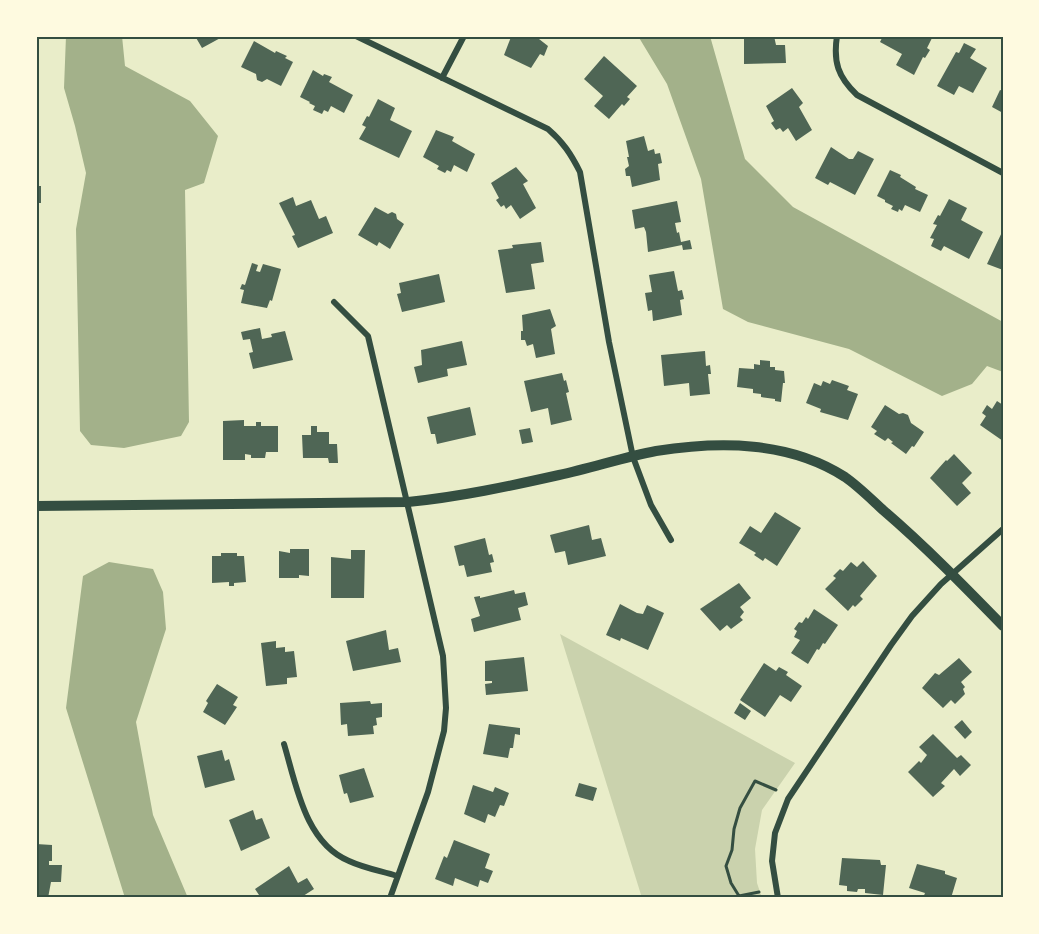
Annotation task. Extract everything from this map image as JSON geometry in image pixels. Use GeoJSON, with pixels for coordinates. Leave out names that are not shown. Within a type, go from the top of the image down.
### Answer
{"type":"FeatureCollection","features":[{"type":"Feature","properties":{"kind":"street"},"geometry":{"type":"LineString","coordinates":[[356,36],[548,129],[570,152],[580,172],[609,342],[633,457],[651,505],[671,540]]}},
{"type":"Feature","properties":{"kind":"street"},"geometry":{"type":"LineString","coordinates":[[442,78],[464,36]]}},
{"type":"Feature","properties":{"kind":"street"},"geometry":{"type":"LineString","coordinates":[[837,36],[836,60],[840,74],[846,85],[857,95],[1003,173]]}},
{"type":"Feature","properties":{"kind":"street"},"geometry":{"type":"LineString","coordinates":[[334,302],[368,336],[443,656],[446,708],[444,731],[428,792],[390,898]]}},
{"type":"Feature","properties":{"kind":"street"},"geometry":{"type":"LineString","coordinates":[[36,506],[408,502],[440,499],[560,475],[655,452],[693,447],[741,445],[768,448],[797,455],[846,478],[925,546],[1003,626]]}},
{"type":"Feature","properties":{"kind":"street"},"geometry":{"type":"LineString","coordinates":[[778,898],[772,861],[775,833],[788,799],[912,616],[952,574],[1003,529]]}},
{"type":"Feature","properties":{"kind":"street"},"geometry":{"type":"LineString","coordinates":[[284,744],[306,816],[323,843],[347,861],[397,876]]}},
{"type":"Feature","properties":{"kind":"path"},"geometry":{"type":"LineString","coordinates":[[759,892],[739,896],[731,883],[726,866],[732,850],[737,818],[755,781],[776,790]]}},
{"type":"Feature","properties":{"kind":"shaded area"},"geometry":{"type":"Polygon","coordinates":[[[66,36],[122,36],[125,66],[190,101],[218,136],[204,183],[185,190],[189,422],[181,436],[124,448],[91,445],[80,431],[76,229],[86,173],[64,88],[66,36]]]}},
{"type":"Feature","properties":{"kind":"shaded area"},"geometry":{"type":"Polygon","coordinates":[[[638,36],[710,36],[745,159],[793,207],[1003,322],[1003,372],[987,366],[972,384],[942,396],[849,349],[748,322],[723,309],[701,179],[667,84],[638,36]]]}},
{"type":"Feature","properties":{"kind":"shaded area"},"geometry":{"type":"Polygon","coordinates":[[[109,562],[153,569],[163,592],[166,629],[136,722],[153,815],[188,898],[125,898],[66,708],[83,576],[109,562]]]}},
{"type":"Feature","properties":{"kind":"shaded area"},"geometry":{"type":"Polygon","coordinates":[[[560,634],[795,763],[762,810],[755,849],[757,883],[762,898],[642,898],[560,634]]]}},
{"type":"Feature","properties":{"kind":"building"},"geometry":{"type":"Polygon","coordinates":[[[195,36],[224,36],[202,48],[195,36]]]}},
{"type":"Feature","properties":{"kind":"building"},"geometry":{"type":"Polygon","coordinates":[[[540,36],[539,39],[548,46],[544,56],[540,54],[531,68],[504,55],[511,37],[540,36]]]}},
{"type":"Feature","properties":{"kind":"building"},"geometry":{"type":"Polygon","coordinates":[[[744,36],[774,36],[776,45],[785,45],[786,63],[744,64],[744,36]]]}},
{"type":"Feature","properties":{"kind":"building"},"geometry":{"type":"Polygon","coordinates":[[[883,36],[933,36],[927,48],[930,50],[925,58],[923,57],[914,75],[896,65],[902,54],[880,42],[883,36]]]}},
{"type":"Feature","properties":{"kind":"building"},"geometry":{"type":"Polygon","coordinates":[[[254,41],[275,53],[276,51],[287,56],[285,58],[293,62],[281,86],[267,79],[262,82],[257,80],[256,74],[241,67],[254,41]]]}},
{"type":"Feature","properties":{"kind":"building"},"geometry":{"type":"Polygon","coordinates":[[[964,43],[976,49],[970,58],[987,68],[973,93],[959,86],[954,95],[937,86],[956,52],[959,53],[964,43]]]}},
{"type":"Feature","properties":{"kind":"building"},"geometry":{"type":"Polygon","coordinates":[[[604,56],[637,86],[627,97],[630,99],[624,106],[622,104],[609,119],[594,106],[603,96],[584,79],[604,56]]]}},
{"type":"Feature","properties":{"kind":"building"},"geometry":{"type":"Polygon","coordinates":[[[313,70],[323,76],[324,74],[332,77],[329,82],[353,95],[344,113],[331,106],[328,112],[324,110],[322,114],[313,110],[315,106],[300,97],[313,70]]]}},
{"type":"Feature","properties":{"kind":"building"},"geometry":{"type":"Polygon","coordinates":[[[792,88],[803,103],[799,107],[812,130],[796,141],[788,128],[783,132],[780,128],[776,130],[771,123],[774,121],[766,106],[792,88]]]}},
{"type":"Feature","properties":{"kind":"building"},"geometry":{"type":"Polygon","coordinates":[[[1000,90],[1003,91],[1003,113],[992,107],[1000,90]]]}},
{"type":"Feature","properties":{"kind":"building"},"geometry":{"type":"Polygon","coordinates":[[[378,99],[395,108],[390,120],[412,131],[399,158],[359,139],[366,127],[362,125],[378,99]]]}},
{"type":"Feature","properties":{"kind":"building"},"geometry":{"type":"Polygon","coordinates":[[[436,130],[454,137],[452,141],[475,154],[467,172],[454,165],[451,172],[447,170],[445,173],[437,169],[439,166],[423,157],[436,130]]]}},
{"type":"Feature","properties":{"kind":"building"},"geometry":{"type":"Polygon","coordinates":[[[644,136],[648,151],[654,149],[655,154],[660,153],[662,163],[658,164],[660,180],[632,187],[630,176],[626,176],[625,169],[629,166],[626,141],[644,136]]]}},
{"type":"Feature","properties":{"kind":"building"},"geometry":{"type":"Polygon","coordinates":[[[831,147],[849,159],[853,159],[858,151],[874,159],[855,195],[830,182],[828,185],[815,178],[831,147]]]}},
{"type":"Feature","properties":{"kind":"building"},"geometry":{"type":"Polygon","coordinates":[[[516,167],[528,181],[523,184],[536,208],[520,219],[511,205],[506,209],[504,205],[501,207],[496,200],[499,198],[491,183],[516,167]]]}},
{"type":"Feature","properties":{"kind":"building"},"geometry":{"type":"Polygon","coordinates":[[[890,170],[901,175],[900,177],[916,187],[915,189],[928,195],[920,212],[905,205],[902,211],[899,209],[898,212],[891,209],[893,206],[877,196],[890,170]]]}},
{"type":"Feature","properties":{"kind":"building"},"geometry":{"type":"Polygon","coordinates":[[[36,186],[41,186],[41,203],[36,203],[36,186]]]}},
{"type":"Feature","properties":{"kind":"building"},"geometry":{"type":"Polygon","coordinates":[[[293,197],[296,206],[311,200],[319,219],[326,216],[333,233],[298,248],[292,236],[295,235],[279,203],[293,197]]]}},
{"type":"Feature","properties":{"kind":"building"},"geometry":{"type":"Polygon","coordinates":[[[949,199],[967,208],[961,220],[983,232],[969,259],[944,246],[941,251],[931,246],[934,239],[930,238],[937,225],[933,224],[949,199]]]}},
{"type":"Feature","properties":{"kind":"building"},"geometry":{"type":"Polygon","coordinates":[[[677,201],[681,222],[675,223],[677,233],[679,232],[681,242],[690,240],[692,249],[683,250],[682,245],[648,252],[646,232],[644,227],[635,229],[632,210],[677,201]]]}},
{"type":"Feature","properties":{"kind":"building"},"geometry":{"type":"Polygon","coordinates":[[[375,207],[388,214],[392,212],[396,214],[397,219],[404,224],[390,249],[379,242],[377,246],[358,235],[375,207]]]}},
{"type":"Feature","properties":{"kind":"building"},"geometry":{"type":"Polygon","coordinates":[[[1003,230],[1003,270],[987,264],[1003,230]]]}},
{"type":"Feature","properties":{"kind":"building"},"geometry":{"type":"Polygon","coordinates":[[[541,242],[544,262],[531,264],[535,289],[506,293],[498,250],[513,248],[512,245],[541,242]]]}},
{"type":"Feature","properties":{"kind":"building"},"geometry":{"type":"Polygon","coordinates":[[[252,263],[258,265],[256,271],[260,272],[263,264],[281,269],[272,301],[270,300],[267,308],[241,303],[244,290],[240,289],[242,284],[245,285],[252,263]]]}},
{"type":"Feature","properties":{"kind":"building"},"geometry":{"type":"Polygon","coordinates":[[[674,271],[678,291],[682,290],[684,299],[680,300],[682,315],[653,321],[652,310],[648,311],[645,293],[652,292],[649,275],[674,271]]]}},
{"type":"Feature","properties":{"kind":"building"},"geometry":{"type":"Polygon","coordinates":[[[439,274],[445,302],[402,312],[397,294],[401,293],[399,283],[439,274]]]}},
{"type":"Feature","properties":{"kind":"building"},"geometry":{"type":"Polygon","coordinates":[[[550,309],[556,326],[551,329],[555,354],[536,358],[533,344],[527,346],[525,340],[521,340],[522,315],[550,309]]]}},
{"type":"Feature","properties":{"kind":"building"},"geometry":{"type":"Polygon","coordinates":[[[260,328],[262,339],[285,331],[293,360],[253,369],[249,353],[253,352],[250,339],[243,340],[241,332],[260,328]]]}},
{"type":"Feature","properties":{"kind":"building"},"geometry":{"type":"Polygon","coordinates":[[[462,341],[467,365],[447,369],[448,376],[418,383],[414,367],[422,365],[421,350],[462,341]]]}},
{"type":"Feature","properties":{"kind":"building"},"geometry":{"type":"Polygon","coordinates":[[[705,351],[706,366],[710,365],[711,374],[708,374],[710,394],[690,396],[689,383],[664,386],[661,355],[705,351]]]}},
{"type":"Feature","properties":{"kind":"building"},"geometry":{"type":"Polygon","coordinates":[[[760,360],[770,361],[770,367],[784,371],[785,383],[783,383],[781,402],[761,397],[761,394],[753,393],[753,389],[737,387],[739,368],[754,369],[754,364],[760,365],[760,360]]]}},
{"type":"Feature","properties":{"kind":"building"},"geometry":{"type":"Polygon","coordinates":[[[562,373],[569,392],[566,393],[572,420],[551,425],[548,408],[531,412],[524,381],[562,373]]]}},
{"type":"Feature","properties":{"kind":"building"},"geometry":{"type":"Polygon","coordinates":[[[832,380],[849,386],[847,390],[858,394],[848,420],[820,412],[821,409],[806,403],[814,383],[821,386],[823,381],[830,384],[832,380]]]}},
{"type":"Feature","properties":{"kind":"building"},"geometry":{"type":"Polygon","coordinates":[[[997,401],[1003,405],[1003,441],[980,425],[986,416],[982,413],[987,405],[992,409],[997,401]]]}},
{"type":"Feature","properties":{"kind":"building"},"geometry":{"type":"Polygon","coordinates":[[[885,405],[899,414],[908,415],[911,423],[924,432],[906,454],[888,438],[885,441],[874,434],[877,431],[871,427],[885,405]]]}},
{"type":"Feature","properties":{"kind":"building"},"geometry":{"type":"Polygon","coordinates":[[[470,407],[476,435],[437,444],[435,434],[431,434],[427,417],[470,407]]]}},
{"type":"Feature","properties":{"kind":"building"},"geometry":{"type":"Polygon","coordinates":[[[244,420],[244,426],[256,426],[256,422],[261,422],[261,426],[278,426],[278,452],[266,452],[265,458],[251,458],[251,455],[245,454],[245,460],[223,460],[223,421],[244,420]]]}},
{"type":"Feature","properties":{"kind":"building"},"geometry":{"type":"Polygon","coordinates":[[[311,426],[317,426],[317,432],[329,432],[329,444],[337,444],[338,463],[329,463],[328,458],[303,458],[302,435],[311,435],[311,426]]]}},
{"type":"Feature","properties":{"kind":"building"},"geometry":{"type":"Polygon","coordinates":[[[530,428],[533,442],[522,444],[519,430],[530,428]]]}},
{"type":"Feature","properties":{"kind":"building"},"geometry":{"type":"Polygon","coordinates":[[[954,454],[972,473],[962,483],[971,493],[957,506],[930,478],[954,454]]]}},
{"type":"Feature","properties":{"kind":"building"},"geometry":{"type":"Polygon","coordinates":[[[775,512],[801,528],[777,566],[765,558],[763,561],[754,555],[756,553],[739,543],[750,526],[761,533],[775,512]]]}},
{"type":"Feature","properties":{"kind":"building"},"geometry":{"type":"Polygon","coordinates":[[[589,525],[592,540],[601,538],[606,556],[568,565],[565,551],[555,553],[550,535],[589,525]]]}},
{"type":"Feature","properties":{"kind":"building"},"geometry":{"type":"Polygon","coordinates":[[[485,538],[489,555],[492,554],[494,562],[490,563],[492,572],[467,577],[464,565],[459,566],[454,546],[485,538]]]}},
{"type":"Feature","properties":{"kind":"building"},"geometry":{"type":"Polygon","coordinates":[[[290,549],[309,549],[309,576],[279,578],[279,551],[290,553],[290,549]]]}},
{"type":"Feature","properties":{"kind":"building"},"geometry":{"type":"Polygon","coordinates":[[[351,550],[365,550],[364,598],[331,598],[331,557],[351,559],[351,550]]]}},
{"type":"Feature","properties":{"kind":"building"},"geometry":{"type":"Polygon","coordinates":[[[221,553],[237,553],[237,556],[244,556],[246,582],[234,583],[234,586],[229,586],[229,582],[212,583],[212,556],[221,556],[221,553]]]}},
{"type":"Feature","properties":{"kind":"building"},"geometry":{"type":"Polygon","coordinates":[[[863,561],[877,576],[860,596],[863,599],[848,611],[825,589],[836,578],[833,576],[840,569],[843,571],[851,562],[857,567],[863,561]]]}},
{"type":"Feature","properties":{"kind":"building"},"geometry":{"type":"Polygon","coordinates":[[[739,583],[751,598],[740,607],[744,612],[740,617],[743,620],[731,629],[727,625],[720,631],[700,609],[739,583]]]}},
{"type":"Feature","properties":{"kind":"building"},"geometry":{"type":"Polygon","coordinates":[[[514,590],[515,594],[525,592],[528,605],[518,608],[521,620],[474,632],[471,619],[480,616],[474,597],[480,596],[480,598],[514,590]]]}},
{"type":"Feature","properties":{"kind":"building"},"geometry":{"type":"Polygon","coordinates":[[[620,604],[637,613],[643,614],[647,605],[664,613],[648,650],[621,638],[620,641],[606,635],[620,604]]]}},
{"type":"Feature","properties":{"kind":"building"},"geometry":{"type":"Polygon","coordinates":[[[814,609],[838,625],[825,644],[823,643],[819,650],[817,649],[808,664],[791,653],[800,640],[794,637],[797,631],[794,629],[806,617],[808,619],[814,609]]]}},
{"type":"Feature","properties":{"kind":"building"},"geometry":{"type":"Polygon","coordinates":[[[386,630],[389,650],[398,648],[401,662],[353,671],[346,641],[386,630]]]}},
{"type":"Feature","properties":{"kind":"building"},"geometry":{"type":"Polygon","coordinates":[[[276,641],[276,648],[285,647],[285,652],[294,651],[297,677],[287,678],[287,684],[266,686],[261,643],[276,641]]]}},
{"type":"Feature","properties":{"kind":"building"},"geometry":{"type":"Polygon","coordinates":[[[524,657],[528,691],[486,695],[485,684],[492,683],[492,681],[485,681],[485,661],[524,657]]]}},
{"type":"Feature","properties":{"kind":"building"},"geometry":{"type":"Polygon","coordinates":[[[959,658],[972,672],[961,682],[965,687],[963,689],[965,694],[955,704],[951,700],[943,708],[922,688],[935,673],[939,675],[959,658]]]}},
{"type":"Feature","properties":{"kind":"building"},"geometry":{"type":"Polygon","coordinates":[[[764,663],[776,671],[779,667],[788,672],[786,675],[802,686],[791,702],[780,695],[765,717],[740,700],[764,663]]]}},
{"type":"Feature","properties":{"kind":"building"},"geometry":{"type":"Polygon","coordinates":[[[217,684],[238,697],[233,705],[237,707],[225,725],[203,712],[208,703],[206,701],[217,684]]]}},
{"type":"Feature","properties":{"kind":"building"},"geometry":{"type":"Polygon","coordinates":[[[370,701],[371,704],[382,703],[382,717],[376,718],[377,725],[373,726],[374,734],[348,736],[347,724],[341,725],[340,703],[370,701]]]}},
{"type":"Feature","properties":{"kind":"building"},"geometry":{"type":"Polygon","coordinates":[[[740,703],[751,711],[745,720],[734,713],[740,703]]]}},
{"type":"Feature","properties":{"kind":"building"},"geometry":{"type":"Polygon","coordinates":[[[962,720],[972,732],[965,739],[954,727],[962,720]]]}},
{"type":"Feature","properties":{"kind":"building"},"geometry":{"type":"Polygon","coordinates":[[[489,724],[520,728],[520,735],[515,734],[513,748],[510,748],[508,758],[483,754],[489,724]]]}},
{"type":"Feature","properties":{"kind":"building"},"geometry":{"type":"Polygon","coordinates":[[[933,734],[957,758],[961,755],[971,765],[960,776],[954,769],[941,783],[945,786],[933,797],[908,772],[919,761],[921,763],[927,755],[919,747],[933,734]]]}},
{"type":"Feature","properties":{"kind":"building"},"geometry":{"type":"Polygon","coordinates":[[[222,750],[225,761],[229,759],[235,780],[205,788],[197,756],[222,750]]]}},
{"type":"Feature","properties":{"kind":"building"},"geometry":{"type":"Polygon","coordinates":[[[364,768],[374,797],[350,803],[347,793],[344,794],[339,775],[364,768]]]}},
{"type":"Feature","properties":{"kind":"building"},"geometry":{"type":"Polygon","coordinates":[[[579,783],[597,788],[593,801],[575,796],[579,783]]]}},
{"type":"Feature","properties":{"kind":"building"},"geometry":{"type":"Polygon","coordinates":[[[473,785],[493,792],[495,787],[509,793],[504,806],[500,805],[495,817],[488,814],[485,823],[464,814],[473,785]]]}},
{"type":"Feature","properties":{"kind":"building"},"geometry":{"type":"Polygon","coordinates":[[[253,810],[256,820],[262,818],[270,838],[241,851],[229,820],[253,810]]]}},
{"type":"Feature","properties":{"kind":"building"},"geometry":{"type":"Polygon","coordinates":[[[454,840],[490,854],[485,868],[493,871],[488,883],[480,880],[478,887],[455,878],[453,886],[435,879],[444,856],[447,858],[454,840]]]}},
{"type":"Feature","properties":{"kind":"building"},"geometry":{"type":"Polygon","coordinates":[[[36,844],[52,845],[52,861],[49,861],[49,865],[62,865],[61,882],[51,882],[48,898],[36,898],[36,844]]]}},
{"type":"Feature","properties":{"kind":"building"},"geometry":{"type":"Polygon","coordinates":[[[842,858],[880,860],[881,865],[886,865],[883,895],[865,893],[865,889],[858,889],[857,892],[847,891],[847,886],[839,885],[842,858]]]}},
{"type":"Feature","properties":{"kind":"building"},"geometry":{"type":"Polygon","coordinates":[[[917,864],[945,871],[945,874],[957,878],[951,898],[923,898],[925,893],[909,888],[917,864]]]}},
{"type":"Feature","properties":{"kind":"building"},"geometry":{"type":"Polygon","coordinates":[[[289,866],[298,883],[307,878],[314,889],[300,898],[261,898],[255,889],[289,866]]]}}]}
